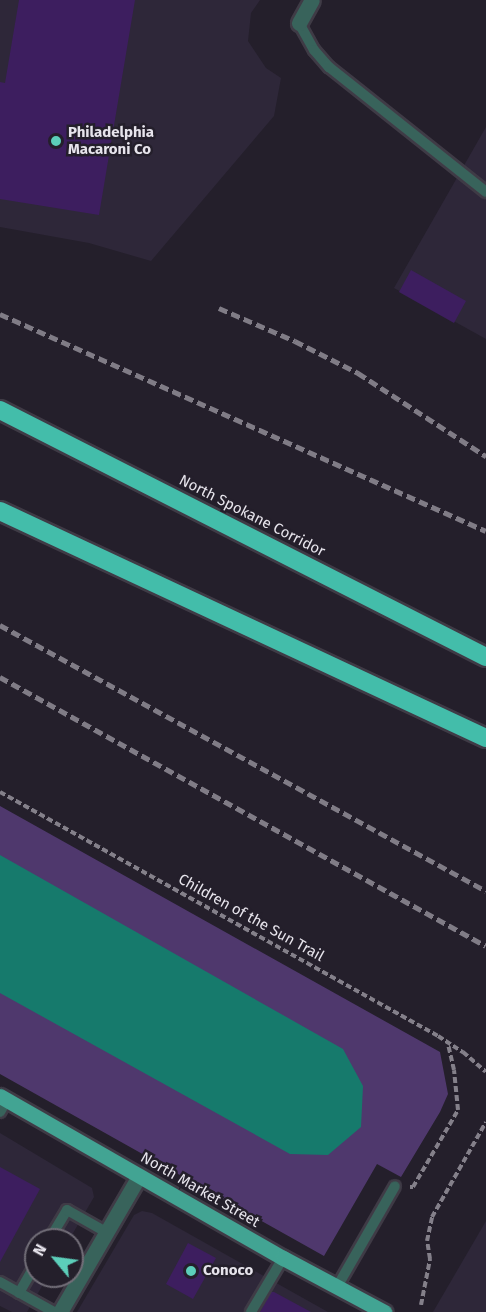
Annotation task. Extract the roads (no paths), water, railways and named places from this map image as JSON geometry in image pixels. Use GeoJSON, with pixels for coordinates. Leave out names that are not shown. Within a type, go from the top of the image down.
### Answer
{"type":"FeatureCollection","features":[{"type":"Feature","properties":{"kind":"highway","name":"North Spokane Corridor"},"geometry":{"type":"LineString","coordinates":[[0,410],[486,657]]}},
{"type":"Feature","properties":{"kind":"highway"},"geometry":{"type":"LineString","coordinates":[[0,511],[486,738]]}},
{"type":"Feature","properties":{"kind":"main road","name":"North Market Street"},"geometry":{"type":"LineString","coordinates":[[2,1102],[384,1312]]}},
{"type":"Feature","properties":{"kind":"street"},"geometry":{"type":"LineString","coordinates":[[299,23],[312,0]]}},
{"type":"Feature","properties":{"kind":"street"},"geometry":{"type":"LineString","coordinates":[[60,1312],[139,1176]]}},
{"type":"Feature","properties":{"kind":"lane"},"geometry":{"type":"LineString","coordinates":[[299,23],[314,50],[329,68],[459,173],[486,192]]}},
{"type":"Feature","properties":{"kind":"lane"},"geometry":{"type":"LineString","coordinates":[[337,1287],[395,1186]]}},
{"type":"Feature","properties":{"kind":"lane"},"geometry":{"type":"LineString","coordinates":[[56,1228],[67,1210],[106,1233]]}},
{"type":"Feature","properties":{"kind":"lane"},"geometry":{"type":"LineString","coordinates":[[251,1312],[283,1258]]}},
{"type":"Feature","properties":{"kind":"lane"},"geometry":{"type":"LineString","coordinates":[[0,1282],[54,1312]]}},
{"type":"Feature","properties":{"kind":"lane"},"geometry":{"type":"LineString","coordinates":[[19,1293],[24,1284]]}},
{"type":"Feature","properties":{"kind":"railway"},"geometry":{"type":"LineString","coordinates":[[219,308],[295,341],[358,373],[486,456]]}},
{"type":"Feature","properties":{"kind":"railway"},"geometry":{"type":"LineString","coordinates":[[0,314],[486,531]]}},
{"type":"Feature","properties":{"kind":"railway"},"geometry":{"type":"LineString","coordinates":[[0,625],[486,891]]}},
{"type":"Feature","properties":{"kind":"railway"},"geometry":{"type":"LineString","coordinates":[[0,677],[486,946]]}},
{"type":"Feature","properties":{"kind":"place","name":"Philadelphia Macaroni Co"},"geometry":{"type":"Point","coordinates":[56,141]}},
{"type":"Feature","properties":{"kind":"place","name":"Conoco"},"geometry":{"type":"Point","coordinates":[191,1271]}}]}
